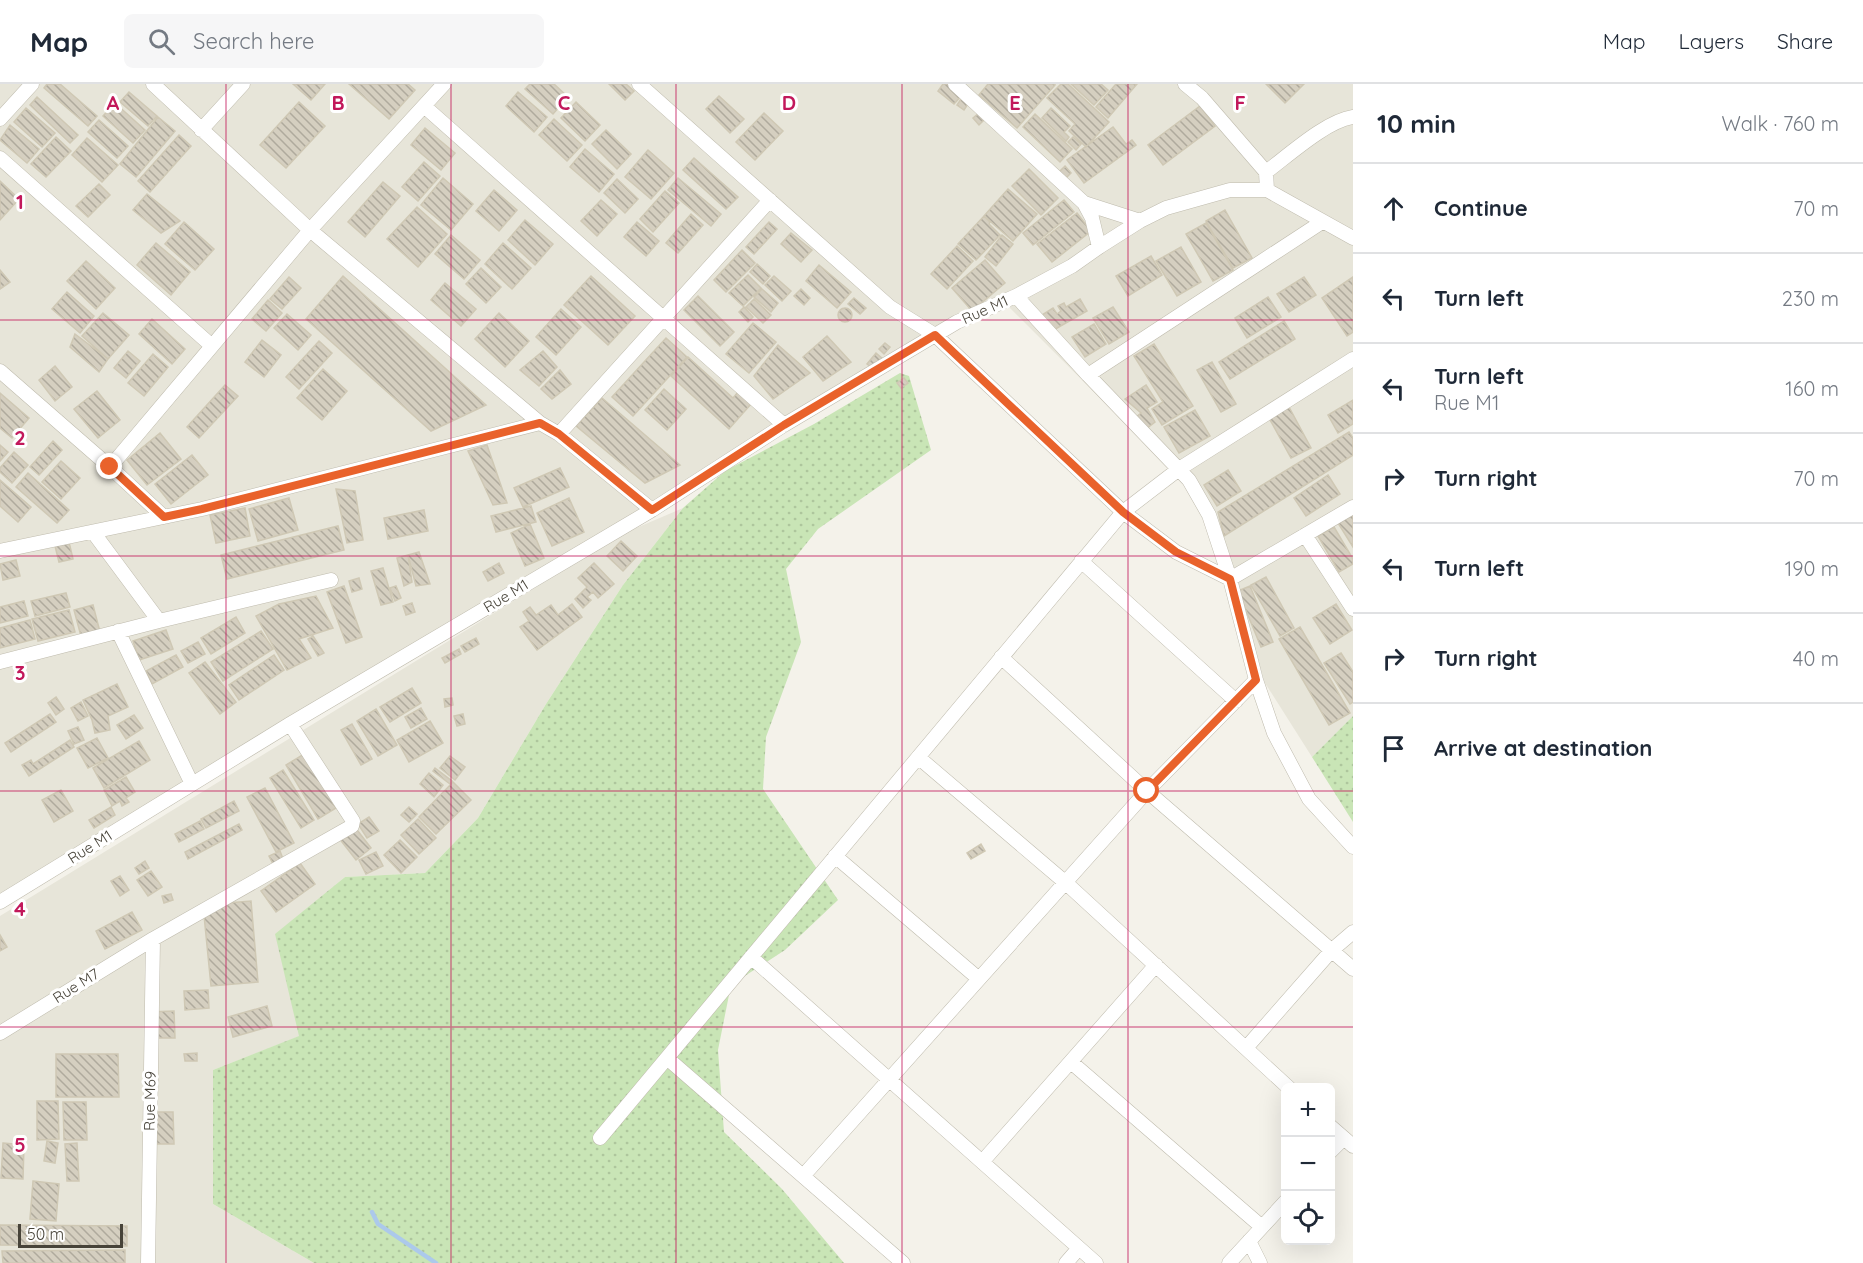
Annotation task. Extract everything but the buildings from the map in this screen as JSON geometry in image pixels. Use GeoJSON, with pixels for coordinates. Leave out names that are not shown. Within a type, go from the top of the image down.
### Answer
{"type":"FeatureCollection","features":[{"type":"Feature","properties":{"kind":"street"},"geometry":{"type":"LineString","coordinates":[[0,119],[32,84]]}},
{"type":"Feature","properties":{"kind":"street"},"geometry":{"type":"LineString","coordinates":[[153,84],[310,230],[540,423],[559,434],[652,510]]}},
{"type":"Feature","properties":{"kind":"street"},"geometry":{"type":"LineString","coordinates":[[201,130],[243,84]]}},
{"type":"Feature","properties":{"kind":"street"},"geometry":{"type":"LineString","coordinates":[[110,467],[310,230],[444,84]]}},
{"type":"Feature","properties":{"kind":"street"},"geometry":{"type":"LineString","coordinates":[[639,84],[890,307],[935,335],[1123,512],[1176,552],[1230,579]]}},
{"type":"Feature","properties":{"kind":"street"},"geometry":{"type":"LineString","coordinates":[[955,84],[1084,203],[1092,218],[1099,247]]}},
{"type":"Feature","properties":{"kind":"street"},"geometry":{"type":"LineString","coordinates":[[1185,84],[1202,99],[1266,172],[1267,190],[1353,237]]}},
{"type":"Feature","properties":{"kind":"street"},"geometry":{"type":"LineString","coordinates":[[424,106],[784,425]]}},
{"type":"Feature","properties":{"kind":"street"},"geometry":{"type":"LineString","coordinates":[[1266,172],[1329,125],[1353,117]]}},
{"type":"Feature","properties":{"kind":"street"},"geometry":{"type":"LineString","coordinates":[[0,158],[212,346]]}},
{"type":"Feature","properties":{"kind":"street","name":"Rue M1"},"geometry":{"type":"LineString","coordinates":[[0,902],[290,724],[652,510],[784,425],[957,322],[1017,296],[1072,266],[1140,221],[1166,208],[1230,190],[1267,190]]}},
{"type":"Feature","properties":{"kind":"street"},"geometry":{"type":"LineString","coordinates":[[559,434],[770,200]]}},
{"type":"Feature","properties":{"kind":"street"},"geometry":{"type":"LineString","coordinates":[[1084,203],[1140,221]]}},
{"type":"Feature","properties":{"kind":"street"},"geometry":{"type":"LineString","coordinates":[[1088,375],[1322,222]]}},
{"type":"Feature","properties":{"kind":"street"},"geometry":{"type":"LineString","coordinates":[[1017,296],[1088,375],[1189,480],[1209,515],[1230,579],[1256,680],[1274,733],[1309,800],[1353,847]]}},
{"type":"Feature","properties":{"kind":"street"},"geometry":{"type":"LineString","coordinates":[[600,1138],[1123,512],[1179,470],[1353,359]]}},
{"type":"Feature","properties":{"kind":"street"},"geometry":{"type":"LineString","coordinates":[[0,370],[164,517]]}},
{"type":"Feature","properties":{"kind":"street"},"geometry":{"type":"LineString","coordinates":[[0,551],[202,509],[540,423]]}},
{"type":"Feature","properties":{"kind":"street"},"geometry":{"type":"LineString","coordinates":[[1230,579],[1353,507]]}},
{"type":"Feature","properties":{"kind":"street"},"geometry":{"type":"LineString","coordinates":[[93,532],[159,621]]}},
{"type":"Feature","properties":{"kind":"street"},"geometry":{"type":"LineString","coordinates":[[1305,535],[1353,609]]}},
{"type":"Feature","properties":{"kind":"street"},"geometry":{"type":"LineString","coordinates":[[1081,561],[1236,700]]}},
{"type":"Feature","properties":{"kind":"street"},"geometry":{"type":"LineString","coordinates":[[0,662],[331,580]]}},
{"type":"Feature","properties":{"kind":"street"},"geometry":{"type":"LineString","coordinates":[[118,631],[192,784]]}},
{"type":"Feature","properties":{"kind":"street"},"geometry":{"type":"LineString","coordinates":[[1001,657],[1147,791],[1353,969]]}},
{"type":"Feature","properties":{"kind":"street"},"geometry":{"type":"LineString","coordinates":[[803,1176],[1147,791],[1256,680]]}},
{"type":"Feature","properties":{"kind":"street","name":"Rue M7"},"geometry":{"type":"LineString","coordinates":[[0,1033],[153,939],[354,824],[290,724]]}},
{"type":"Feature","properties":{"kind":"street"},"geometry":{"type":"LineString","coordinates":[[918,757],[1066,883],[1284,1083]]}},
{"type":"Feature","properties":{"kind":"street"},"geometry":{"type":"LineString","coordinates":[[835,856],[979,979]]}},
{"type":"Feature","properties":{"kind":"street"},"geometry":{"type":"LineString","coordinates":[[1246,1048],[1332,950],[1353,932]]}},
{"type":"Feature","properties":{"kind":"street","name":"Rue M69"},"geometry":{"type":"LineString","coordinates":[[148,1263],[153,939]]}},
{"type":"Feature","properties":{"kind":"street"},"geometry":{"type":"LineString","coordinates":[[751,957],[1096,1263]]}},
{"type":"Feature","properties":{"kind":"street"},"geometry":{"type":"LineString","coordinates":[[982,1162],[1156,966]]}},
{"type":"Feature","properties":{"kind":"street"},"geometry":{"type":"LineString","coordinates":[[667,1058],[903,1263]]}},
{"type":"Feature","properties":{"kind":"street"},"geometry":{"type":"LineString","coordinates":[[1071,1062],[1262,1227]]}},
{"type":"Feature","properties":{"kind":"street"},"geometry":{"type":"LineString","coordinates":[[1335,1130],[1348,1142]]}},
{"type":"Feature","properties":{"kind":"street"},"geometry":{"type":"LineString","coordinates":[[1228,1263],[1281,1206]]}},
{"type":"Feature","properties":{"kind":"street"},"geometry":{"type":"LineString","coordinates":[[1249,1240],[1260,1263]]}},
{"type":"Feature","properties":{"kind":"street"},"geometry":{"type":"LineString","coordinates":[[1066,1263],[1079,1248]]}},
{"type":"Feature","properties":{"kind":"shaded area"},"geometry":{"type":"Polygon","coordinates":[[[0,84],[1353,84],[1353,716],[1312,757],[1265,683],[1212,510],[1009,307],[1014,294],[0,896],[0,84]]]}},
{"type":"Feature","properties":{"kind":"shaded area"},"geometry":{"type":"Polygon","coordinates":[[[683,508],[623,585],[546,704],[478,818],[425,873],[345,877],[276,934],[300,1036],[213,1070],[213,1204],[314,1263],[0,1263],[0,916],[613,538],[683,508]]]}},
{"type":"Feature","properties":{"kind":"green space"},"geometry":{"type":"Polygon","coordinates":[[[900,373],[909,376],[931,450],[818,529],[786,569],[801,642],[766,737],[763,789],[838,900],[785,950],[731,985],[718,1050],[724,1132],[782,1189],[844,1263],[314,1263],[213,1204],[213,1070],[299,1036],[275,934],[345,877],[425,873],[478,818],[546,704],[623,585],[683,508],[725,471],[814,424],[900,373]]]}},
{"type":"Feature","properties":{"kind":"green space"},"geometry":{"type":"Polygon","coordinates":[[[1353,716],[1353,822],[1312,757],[1353,716]]]}},
{"type":"Feature","properties":{"kind":"waterway"},"geometry":{"type":"LineString","coordinates":[[372,1212],[378,1224],[436,1263]]}},
{"type":"Feature","properties":{"kind":"route"},"geometry":{"type":"LineString","coordinates":[[110,467],[164,517],[540,423],[559,434],[652,510],[784,425],[935,335],[1123,512],[1176,552],[1230,579],[1256,680],[1147,791]]}}]}
